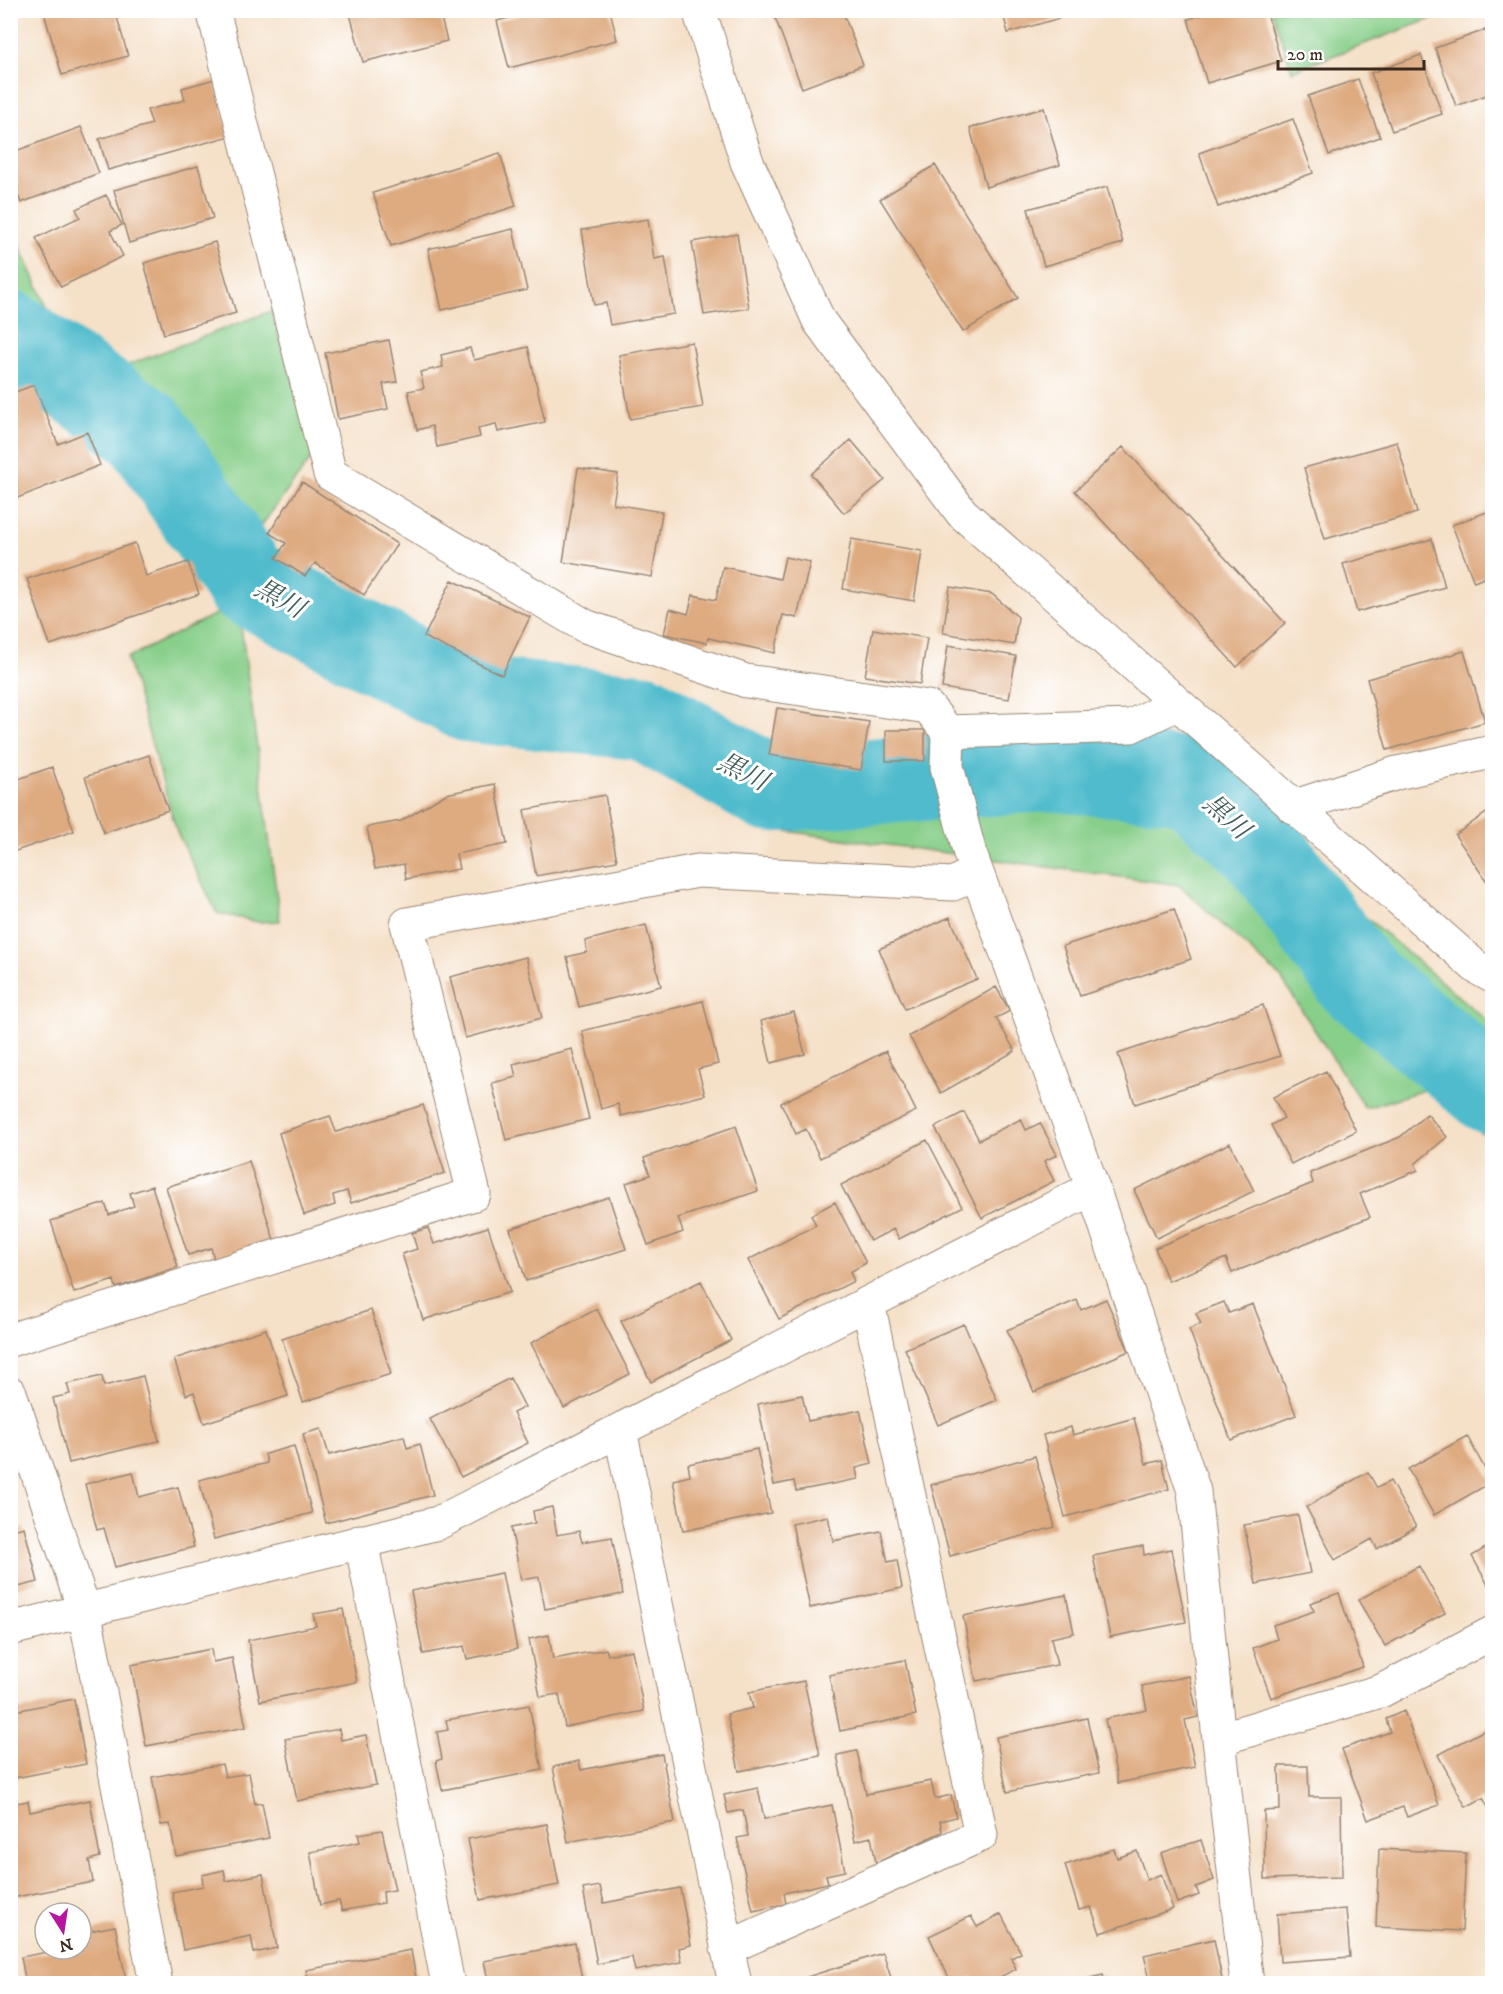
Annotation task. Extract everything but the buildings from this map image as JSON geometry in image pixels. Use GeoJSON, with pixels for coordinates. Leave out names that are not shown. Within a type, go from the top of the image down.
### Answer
{"type":"FeatureCollection","features":[{"type":"Feature","properties":{"kind":"street"},"geometry":{"type":"LineString","coordinates":[[213,10],[330,474],[585,626],[746,681],[928,707],[948,732],[947,767],[973,863],[1093,1188],[1194,1491],[1246,1983]]}},
{"type":"Feature","properties":{"kind":"street"},"geometry":{"type":"LineString","coordinates":[[699,10],[747,162],[819,321],[962,513],[1476,967],[1492,976]]}},
{"type":"Feature","properties":{"kind":"street"},"geometry":{"type":"LineString","coordinates":[[948,732],[1131,726],[1177,704]]}},
{"type":"Feature","properties":{"kind":"street"},"geometry":{"type":"LineString","coordinates":[[1293,807],[1397,773],[1492,752]]}},
{"type":"Feature","properties":{"kind":"street"},"geometry":{"type":"LineString","coordinates":[[10,1340],[474,1194],[407,924],[698,871],[953,884],[973,863]]}},
{"type":"Feature","properties":{"kind":"street"},"geometry":{"type":"LineString","coordinates":[[10,1629],[438,1523],[1093,1188]]}},
{"type":"Feature","properties":{"kind":"street"},"geometry":{"type":"LineString","coordinates":[[727,1948],[981,1835],[868,1303]]}},
{"type":"Feature","properties":{"kind":"street"},"geometry":{"type":"LineString","coordinates":[[10,1393],[84,1609],[156,1983]]}},
{"type":"Feature","properties":{"kind":"street"},"geometry":{"type":"LineString","coordinates":[[620,1430],[735,1983]]}},
{"type":"Feature","properties":{"kind":"street"},"geometry":{"type":"LineString","coordinates":[[361,1541],[448,1983]]}},
{"type":"Feature","properties":{"kind":"street"},"geometry":{"type":"LineString","coordinates":[[1219,1739],[1381,1691],[1492,1633]]}},
{"type":"Feature","properties":{"kind":"green space"},"geometry":{"type":"Polygon","coordinates":[[[1272,10],[1452,11],[1292,71],[1272,10]]]}},
{"type":"Feature","properties":{"kind":"green space"},"geometry":{"type":"Polygon","coordinates":[[[10,223],[47,307],[120,368],[271,311],[316,452],[250,541],[168,420],[11,315],[10,223]]]}},
{"type":"Feature","properties":{"kind":"green space"},"geometry":{"type":"Polygon","coordinates":[[[238,603],[280,921],[258,922],[217,913],[177,832],[127,658],[238,603]]]}},
{"type":"Feature","properties":{"kind":"green space"},"geometry":{"type":"Polygon","coordinates":[[[1031,750],[1197,773],[1492,1025],[1492,1141],[1424,1090],[1365,1108],[1281,978],[1179,885],[779,830],[758,801],[785,780],[935,766],[1031,750]]]}},
{"type":"Feature","properties":{"kind":"waterway","name":"黒川"},"geometry":{"type":"LineString","coordinates":[[10,334],[145,430],[247,582],[469,699],[643,717],[770,789],[1050,768],[1187,780],[1262,847],[1357,979],[1492,1091]]}}]}
